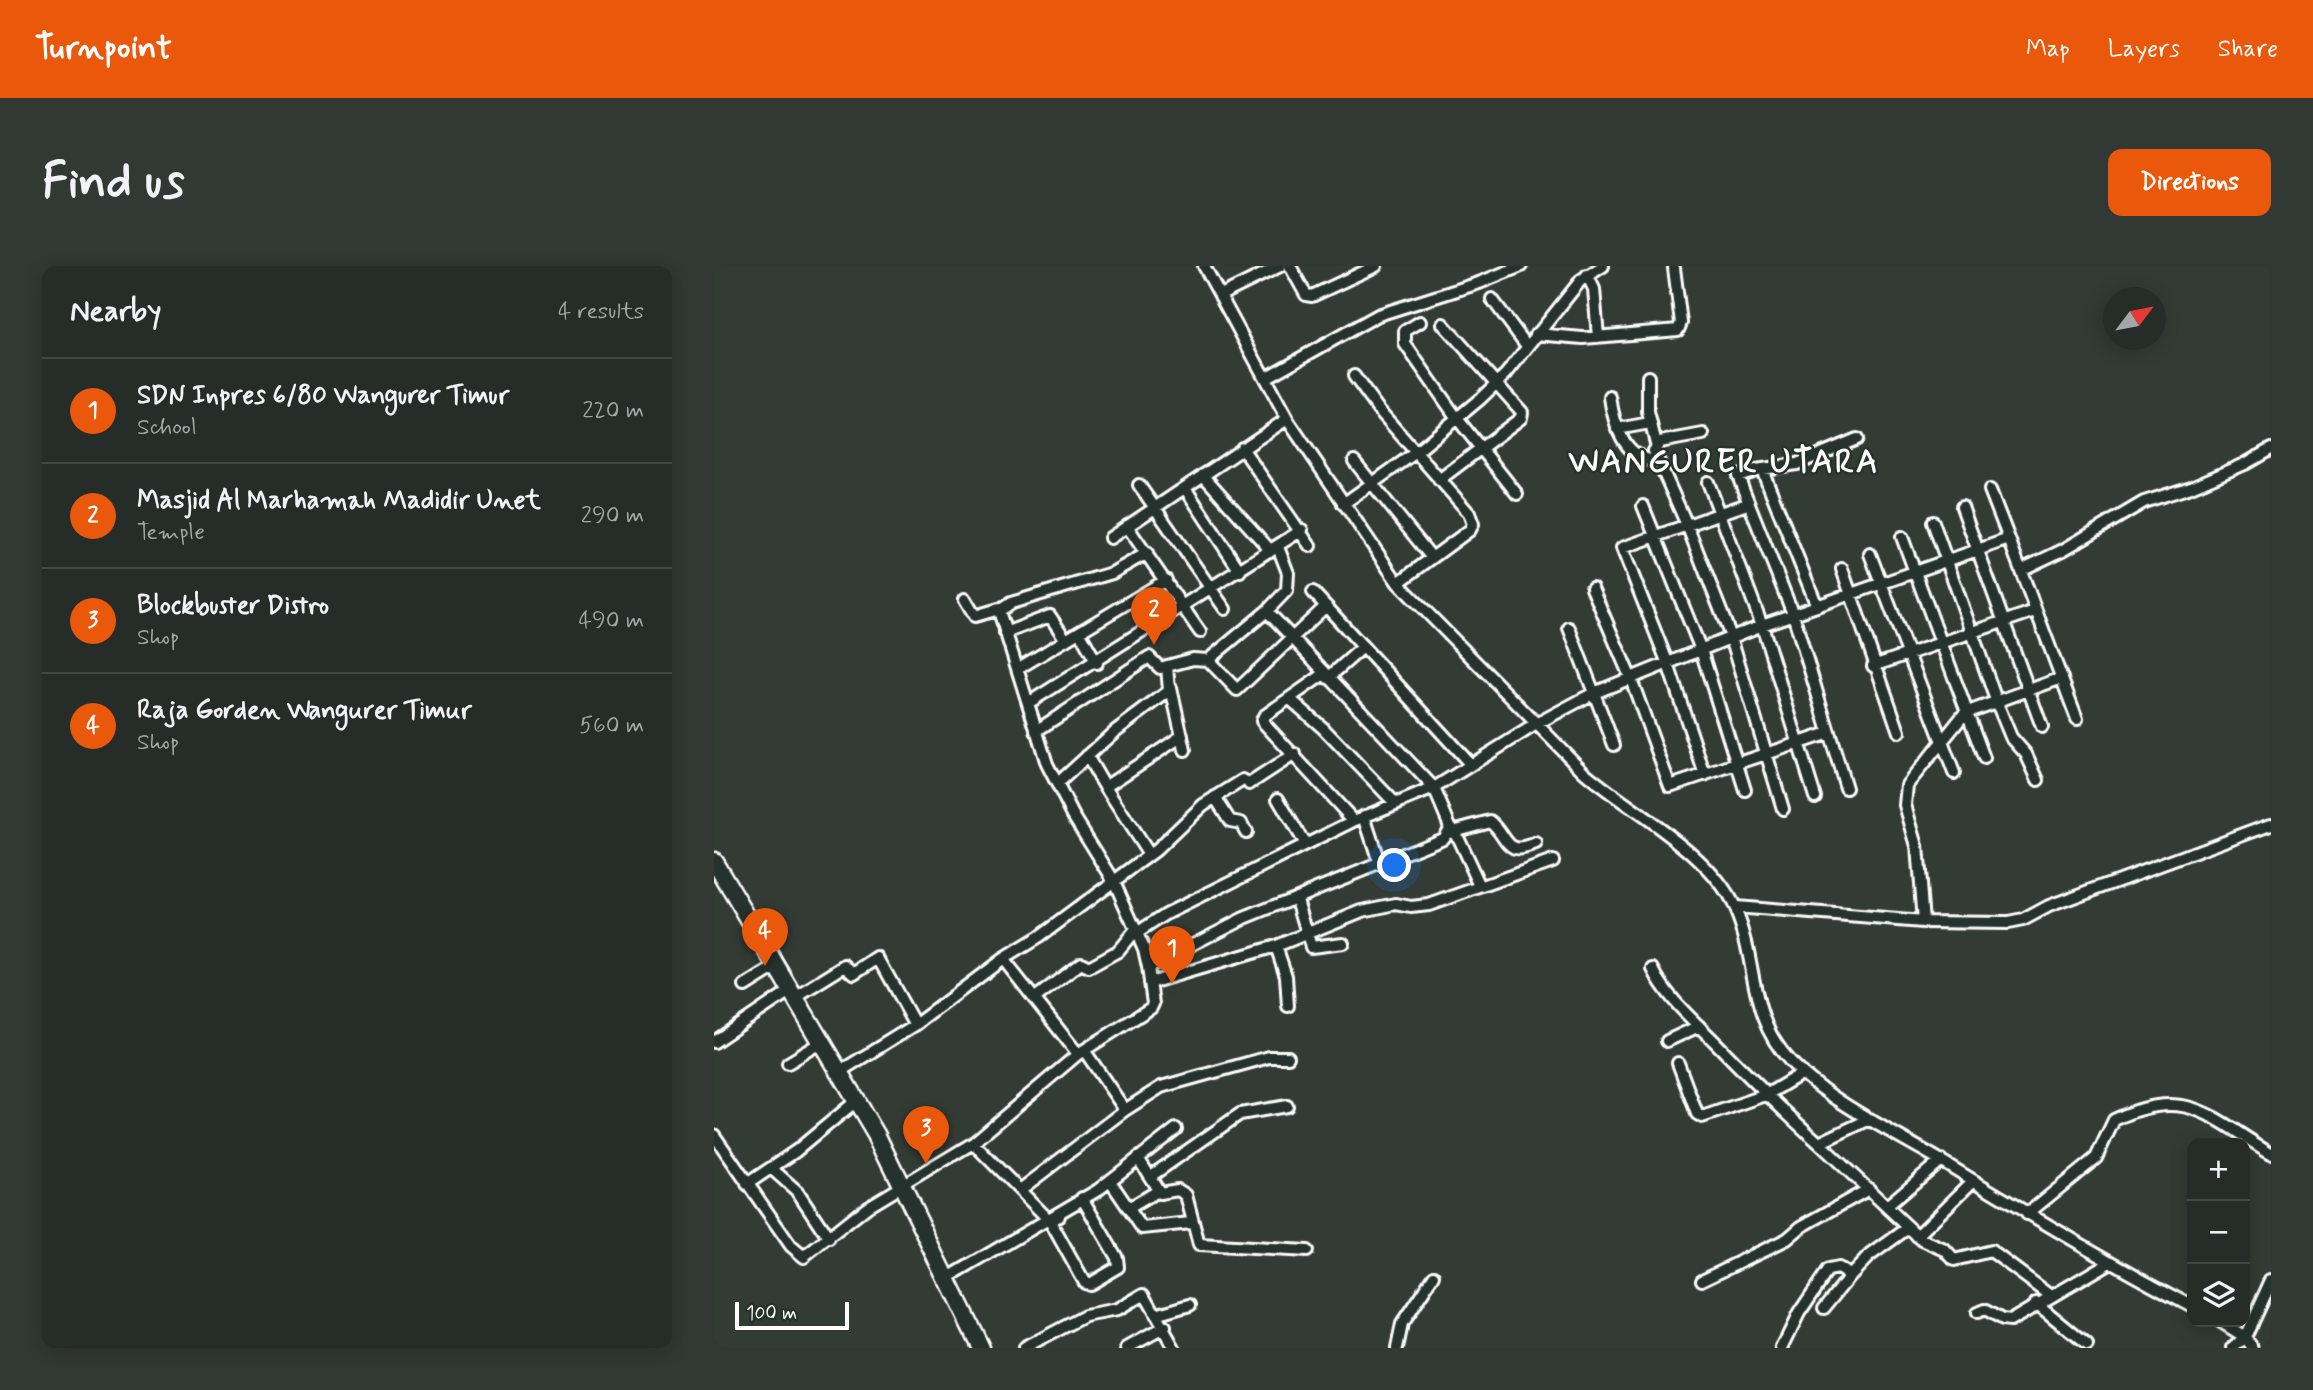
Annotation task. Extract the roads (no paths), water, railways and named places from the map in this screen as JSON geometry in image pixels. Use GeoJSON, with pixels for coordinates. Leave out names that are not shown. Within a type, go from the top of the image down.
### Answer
{"type":"FeatureCollection","features":[{"type":"Feature","properties":{"kind":"highway"},"geometry":{"type":"LineString","coordinates":[[717,871],[793,993],[903,1185],[981,1348]]}},
{"type":"Feature","properties":{"kind":"street"},"geometry":{"type":"LineString","coordinates":[[1204,266],[1287,419],[1398,583],[1612,797],[1673,838],[1715,881],[1734,907],[1763,1022],[1779,1048],[1803,1073],[1870,1119],[2027,1214],[2187,1303]]}},
{"type":"Feature","properties":{"kind":"street"},"geometry":{"type":"LineString","coordinates":[[1221,295],[1280,266]]}},
{"type":"Feature","properties":{"kind":"street"},"geometry":{"type":"LineString","coordinates":[[1290,266],[1306,295],[1312,296],[1377,266]]}},
{"type":"Feature","properties":{"kind":"street"},"geometry":{"type":"LineString","coordinates":[[1265,378],[1377,315],[1479,283],[1521,266]]}},
{"type":"Feature","properties":{"kind":"street"},"geometry":{"type":"LineString","coordinates":[[1343,504],[1415,453],[1495,386],[1587,275],[1603,266]]}},
{"type":"Feature","properties":{"kind":"street"},"geometry":{"type":"LineString","coordinates":[[1536,334],[1598,337],[1678,330],[1681,323],[1674,268]]}},
{"type":"Feature","properties":{"kind":"street"},"geometry":{"type":"LineString","coordinates":[[1587,275],[1594,289],[1598,337]]}},
{"type":"Feature","properties":{"kind":"street"},"geometry":{"type":"LineString","coordinates":[[1492,299],[1527,345]]}},
{"type":"Feature","properties":{"kind":"street"},"geometry":{"type":"LineString","coordinates":[[1420,322],[1405,331],[1403,338],[1456,417],[1517,494]]}},
{"type":"Feature","properties":{"kind":"street"},"geometry":{"type":"LineString","coordinates":[[1439,480],[1522,416],[1520,410],[1495,386],[1443,324]]}},
{"type":"Feature","properties":{"kind":"street"},"geometry":{"type":"LineString","coordinates":[[1354,376],[1415,453],[1469,513],[1473,527],[1398,583]]}},
{"type":"Feature","properties":{"kind":"street"},"geometry":{"type":"LineString","coordinates":[[1648,377],[1647,401],[1656,444],[1654,451],[1687,525],[1731,637],[1783,809]]}},
{"type":"Feature","properties":{"kind":"street"},"geometry":{"type":"LineString","coordinates":[[1610,397],[1617,429],[1637,456],[1644,460],[1658,461]]}},
{"type":"Feature","properties":{"kind":"street"},"geometry":{"type":"LineString","coordinates":[[1110,538],[1287,419]]}},
{"type":"Feature","properties":{"kind":"street"},"geometry":{"type":"LineString","coordinates":[[1617,429],[1650,423]]}},
{"type":"Feature","properties":{"kind":"street"},"geometry":{"type":"LineString","coordinates":[[1656,444],[1703,434]]}},
{"type":"Feature","properties":{"kind":"street"},"geometry":{"type":"LineString","coordinates":[[1846,788],[1793,614],[1738,475],[1819,457],[1857,439]]}},
{"type":"Feature","properties":{"kind":"street"},"geometry":{"type":"LineString","coordinates":[[1242,448],[1302,530],[1310,546]]}},
{"type":"Feature","properties":{"kind":"street"},"geometry":{"type":"LineString","coordinates":[[2021,570],[2063,550],[2144,502],[2191,487],[2245,464],[2271,449]]}},
{"type":"Feature","properties":{"kind":"street"},"geometry":{"type":"LineString","coordinates":[[1354,461],[1370,485],[1432,558]]}},
{"type":"Feature","properties":{"kind":"street"},"geometry":{"type":"LineString","coordinates":[[1762,469],[1817,606]]}},
{"type":"Feature","properties":{"kind":"street"},"geometry":{"type":"LineString","coordinates":[[1203,475],[1274,549],[1288,573],[1287,590],[1267,611],[1208,660]]}},
{"type":"Feature","properties":{"kind":"street"},"geometry":{"type":"LineString","coordinates":[[1708,482],[1762,625],[1815,797]]}},
{"type":"Feature","properties":{"kind":"street"},"geometry":{"type":"LineString","coordinates":[[1139,485],[1225,609]]}},
{"type":"Feature","properties":{"kind":"street"},"geometry":{"type":"LineString","coordinates":[[1185,488],[1240,571]]}},
{"type":"Feature","properties":{"kind":"street"},"geometry":{"type":"LineString","coordinates":[[1990,490],[2077,719]]}},
{"type":"Feature","properties":{"kind":"street"},"geometry":{"type":"LineString","coordinates":[[1706,775],[1668,664],[1622,548],[1747,503]]}},
{"type":"Feature","properties":{"kind":"street"},"geometry":{"type":"LineString","coordinates":[[1643,506],[1701,650],[1745,790]]}},
{"type":"Feature","properties":{"kind":"street"},"geometry":{"type":"LineString","coordinates":[[1962,507],[2042,727]]}},
{"type":"Feature","properties":{"kind":"street"},"geometry":{"type":"LineString","coordinates":[[1933,522],[1997,703],[2011,737],[2026,754],[2038,780]]}},
{"type":"Feature","properties":{"kind":"street"},"geometry":{"type":"LineString","coordinates":[[1127,526],[1200,632]]}},
{"type":"Feature","properties":{"kind":"street"},"geometry":{"type":"LineString","coordinates":[[1030,702],[1097,663],[1302,530]]}},
{"type":"Feature","properties":{"kind":"street"},"geometry":{"type":"LineString","coordinates":[[1902,537],[1965,713],[1984,758]]}},
{"type":"Feature","properties":{"kind":"street"},"geometry":{"type":"LineString","coordinates":[[1135,930],[1140,931],[1166,914],[1359,818],[1434,788],[1538,723],[1594,693],[1762,625],[2009,539]]}},
{"type":"Feature","properties":{"kind":"street"},"geometry":{"type":"LineString","coordinates":[[965,599],[975,616],[1112,573],[1147,553]]}},
{"type":"Feature","properties":{"kind":"street"},"geometry":{"type":"LineString","coordinates":[[1870,554],[1954,773]]}},
{"type":"Feature","properties":{"kind":"street"},"geometry":{"type":"LineString","coordinates":[[1842,569],[1899,732]]}},
{"type":"Feature","properties":{"kind":"street"},"geometry":{"type":"LineString","coordinates":[[1018,668],[1166,580]]}},
{"type":"Feature","properties":{"kind":"street"},"geometry":{"type":"LineString","coordinates":[[1592,588],[1631,678],[1669,785],[1829,733]]}},
{"type":"Feature","properties":{"kind":"street"},"geometry":{"type":"LineString","coordinates":[[1313,592],[1471,765]]}},
{"type":"Feature","properties":{"kind":"street"},"geometry":{"type":"LineString","coordinates":[[1035,731],[1146,658],[1153,659],[1160,668],[1194,659],[1208,660],[1237,690],[1326,606]]}},
{"type":"Feature","properties":{"kind":"street"},"geometry":{"type":"LineString","coordinates":[[714,1135],[800,1255],[807,1255],[867,1207],[973,1143],[1081,1052],[1151,1008],[1153,1004],[1148,967],[1135,930],[1114,881],[1073,815],[1047,764],[1035,731],[1030,702],[999,609]]}},
{"type":"Feature","properties":{"kind":"street"},"geometry":{"type":"LineString","coordinates":[[1267,611],[1434,788],[1451,831],[1480,886]]}},
{"type":"Feature","properties":{"kind":"street"},"geometry":{"type":"LineString","coordinates":[[1874,666],[2035,611]]}},
{"type":"Feature","properties":{"kind":"street"},"geometry":{"type":"LineString","coordinates":[[1005,633],[1050,616],[1066,640]]}},
{"type":"Feature","properties":{"kind":"street"},"geometry":{"type":"LineString","coordinates":[[1569,628],[1614,745]]}},
{"type":"Feature","properties":{"kind":"street"},"geometry":{"type":"LineString","coordinates":[[1080,633],[1097,663]]}},
{"type":"Feature","properties":{"kind":"street"},"geometry":{"type":"LineString","coordinates":[[1363,647],[1262,720],[1359,818],[1380,864]]}},
{"type":"Feature","properties":{"kind":"street"},"geometry":{"type":"LineString","coordinates":[[1167,666],[1185,750]]}},
{"type":"Feature","properties":{"kind":"street"},"geometry":{"type":"LineString","coordinates":[[1923,922],[1919,855],[1905,794],[1907,785],[1942,746],[1965,713],[2062,678]]}},
{"type":"Feature","properties":{"kind":"street"},"geometry":{"type":"LineString","coordinates":[[1058,783],[1171,688]]}},
{"type":"Feature","properties":{"kind":"street"},"geometry":{"type":"LineString","coordinates":[[1290,699],[1324,728],[1396,804]]}},
{"type":"Feature","properties":{"kind":"street"},"geometry":{"type":"LineString","coordinates":[[1105,788],[1182,736]]}},
{"type":"Feature","properties":{"kind":"street"},"geometry":{"type":"LineString","coordinates":[[839,1072],[915,1025],[1003,959],[1039,937],[1149,855],[1215,797],[1295,754]]}},
{"type":"Feature","properties":{"kind":"street"},"geometry":{"type":"LineString","coordinates":[[1087,757],[1149,855]]}},
{"type":"Feature","properties":{"kind":"street"},"geometry":{"type":"LineString","coordinates":[[1215,797],[1230,821],[1241,823],[1246,832]]}},
{"type":"Feature","properties":{"kind":"street"},"geometry":{"type":"LineString","coordinates":[[1278,799],[1305,845]]}},
{"type":"Feature","properties":{"kind":"street"},"geometry":{"type":"LineString","coordinates":[[1148,967],[1242,919],[1424,847],[1451,831],[1490,821],[1513,847],[1522,850],[1536,844]]}},
{"type":"Feature","properties":{"kind":"street"},"geometry":{"type":"LineString","coordinates":[[1734,907],[1923,922],[2023,920],[2049,906],[2271,824]]}},
{"type":"Feature","properties":{"kind":"street"},"geometry":{"type":"LineString","coordinates":[[1150,983],[1276,946],[1386,905],[1426,905],[1553,861]]}},
{"type":"Feature","properties":{"kind":"street"},"geometry":{"type":"LineString","coordinates":[[1297,899],[1312,948],[1343,943]]}},
{"type":"Feature","properties":{"kind":"street"},"geometry":{"type":"LineString","coordinates":[[1034,999],[1081,962],[1090,967],[1118,951],[1134,936],[1135,930]]}},
{"type":"Feature","properties":{"kind":"street"},"geometry":{"type":"LineString","coordinates":[[1276,946],[1286,976],[1288,1006]]}},
{"type":"Feature","properties":{"kind":"street"},"geometry":{"type":"LineString","coordinates":[[1180,950],[1186,971]]}},
{"type":"Feature","properties":{"kind":"street"},"geometry":{"type":"LineString","coordinates":[[714,1042],[793,993],[845,966],[854,974],[878,958],[915,1025]]}},
{"type":"Feature","properties":{"kind":"street"},"geometry":{"type":"LineString","coordinates":[[1003,959],[1081,1052],[1125,1111]]}},
{"type":"Feature","properties":{"kind":"street"},"geometry":{"type":"LineString","coordinates":[[745,986],[777,966]]}},
{"type":"Feature","properties":{"kind":"street"},"geometry":{"type":"LineString","coordinates":[[1653,968],[1662,984],[1699,1026],[1766,1095],[1888,1205],[1917,1236],[1945,1250],[1954,1260],[1991,1251],[2050,1295]]}},
{"type":"Feature","properties":{"kind":"street"},"geometry":{"type":"LineString","coordinates":[[1667,1041],[1699,1026]]}},
{"type":"Feature","properties":{"kind":"street"},"geometry":{"type":"LineString","coordinates":[[788,1063],[821,1043]]}},
{"type":"Feature","properties":{"kind":"street"},"geometry":{"type":"LineString","coordinates":[[1020,1190],[1161,1087],[1269,1057],[1289,1057]]}},
{"type":"Feature","properties":{"kind":"street"},"geometry":{"type":"LineString","coordinates":[[1678,1063],[1697,1114],[1702,1117],[1766,1095],[1803,1073]]}},
{"type":"Feature","properties":{"kind":"street"},"geometry":{"type":"LineString","coordinates":[[747,1184],[821,1132],[856,1101]]}},
{"type":"Feature","properties":{"kind":"street"},"geometry":{"type":"LineString","coordinates":[[2027,1214],[2096,1158],[2114,1120],[2157,1106],[2188,1104],[2242,1133],[2271,1153]]}},
{"type":"Feature","properties":{"kind":"street"},"geometry":{"type":"LineString","coordinates":[[1152,1176],[1240,1114],[1287,1105]]}},
{"type":"Feature","properties":{"kind":"street"},"geometry":{"type":"LineString","coordinates":[[1819,1143],[1870,1119]]}},
{"type":"Feature","properties":{"kind":"street"},"geometry":{"type":"LineString","coordinates":[[1083,1200],[1119,1263],[1113,1271],[1089,1284],[1084,1282],[1050,1221],[1110,1181],[1176,1129]]}},
{"type":"Feature","properties":{"kind":"street"},"geometry":{"type":"LineString","coordinates":[[973,1143],[1047,1218]]}},
{"type":"Feature","properties":{"kind":"street"},"geometry":{"type":"LineString","coordinates":[[1138,1158],[1152,1176],[1158,1191],[1162,1194],[1178,1190],[1184,1193],[1191,1223],[1200,1245],[1307,1251]]}},
{"type":"Feature","properties":{"kind":"street"},"geometry":{"type":"LineString","coordinates":[[1888,1205],[1941,1160]]}},
{"type":"Feature","properties":{"kind":"street"},"geometry":{"type":"LineString","coordinates":[[771,1168],[798,1192],[829,1239]]}},
{"type":"Feature","properties":{"kind":"street"},"geometry":{"type":"LineString","coordinates":[[1110,1181],[1142,1228],[1191,1223]]}},
{"type":"Feature","properties":{"kind":"street"},"geometry":{"type":"LineString","coordinates":[[1917,1236],[1973,1181]]}},
{"type":"Feature","properties":{"kind":"street"},"geometry":{"type":"LineString","coordinates":[[1702,1280],[1787,1239],[1801,1227],[1869,1189]]}},
{"type":"Feature","properties":{"kind":"street"},"geometry":{"type":"LineString","coordinates":[[1129,1208],[1158,1191]]}},
{"type":"Feature","properties":{"kind":"street"},"geometry":{"type":"LineString","coordinates":[[948,1278],[1047,1218],[1083,1200]]}},
{"type":"Feature","properties":{"kind":"street"},"geometry":{"type":"LineString","coordinates":[[1824,1308],[1868,1257],[1908,1228]]}},
{"type":"Feature","properties":{"kind":"street"},"geometry":{"type":"LineString","coordinates":[[1978,1313],[1984,1310],[2002,1321],[2010,1321],[2036,1303],[2110,1262]]}},
{"type":"Feature","properties":{"kind":"street"},"geometry":{"type":"LineString","coordinates":[[1782,1348],[1798,1313],[1828,1270],[1838,1268],[1850,1276]]}},
{"type":"Feature","properties":{"kind":"street"},"geometry":{"type":"LineString","coordinates":[[1397,1348],[1402,1324],[1434,1276]]}},
{"type":"Feature","properties":{"kind":"street"},"geometry":{"type":"LineString","coordinates":[[2233,1348],[2245,1337],[2271,1280]]}},
{"type":"Feature","properties":{"kind":"street"},"geometry":{"type":"LineString","coordinates":[[1024,1348],[1085,1316],[1117,1310],[1140,1294],[1144,1294],[1165,1327],[1174,1348]]}},
{"type":"Feature","properties":{"kind":"street"},"geometry":{"type":"LineString","coordinates":[[2036,1303],[2087,1345]]}},
{"type":"Feature","properties":{"kind":"street"},"geometry":{"type":"LineString","coordinates":[[1155,1315],[1190,1305]]}},
{"type":"Feature","properties":{"kind":"street"},"geometry":{"type":"LineString","coordinates":[[1127,1348],[1165,1327]]}},
{"type":"Feature","properties":{"kind":"street"},"geometry":{"type":"LineString","coordinates":[[2229,1327],[2245,1337],[2253,1348]]}},
{"type":"Feature","properties":{"kind":"place","name":"Masjid Al Marhamah Madidir Unet"},"geometry":{"type":"Point","coordinates":[1154,645]}},
{"type":"Feature","properties":{"kind":"place","name":"Raja Gorden Wangurer Timur"},"geometry":{"type":"Point","coordinates":[765,966]}},
{"type":"Feature","properties":{"kind":"place","name":"SDN Inpres 6/80 Wangurer Timur"},"geometry":{"type":"Point","coordinates":[1172,984]}},
{"type":"Feature","properties":{"kind":"place","name":"Blockbuster Distro"},"geometry":{"type":"Point","coordinates":[926,1164]}},
{"type":"Feature","properties":{"kind":"district","name":"WANGURER UTARA"},"geometry":{"type":"Point","coordinates":[1724,463]}}]}
